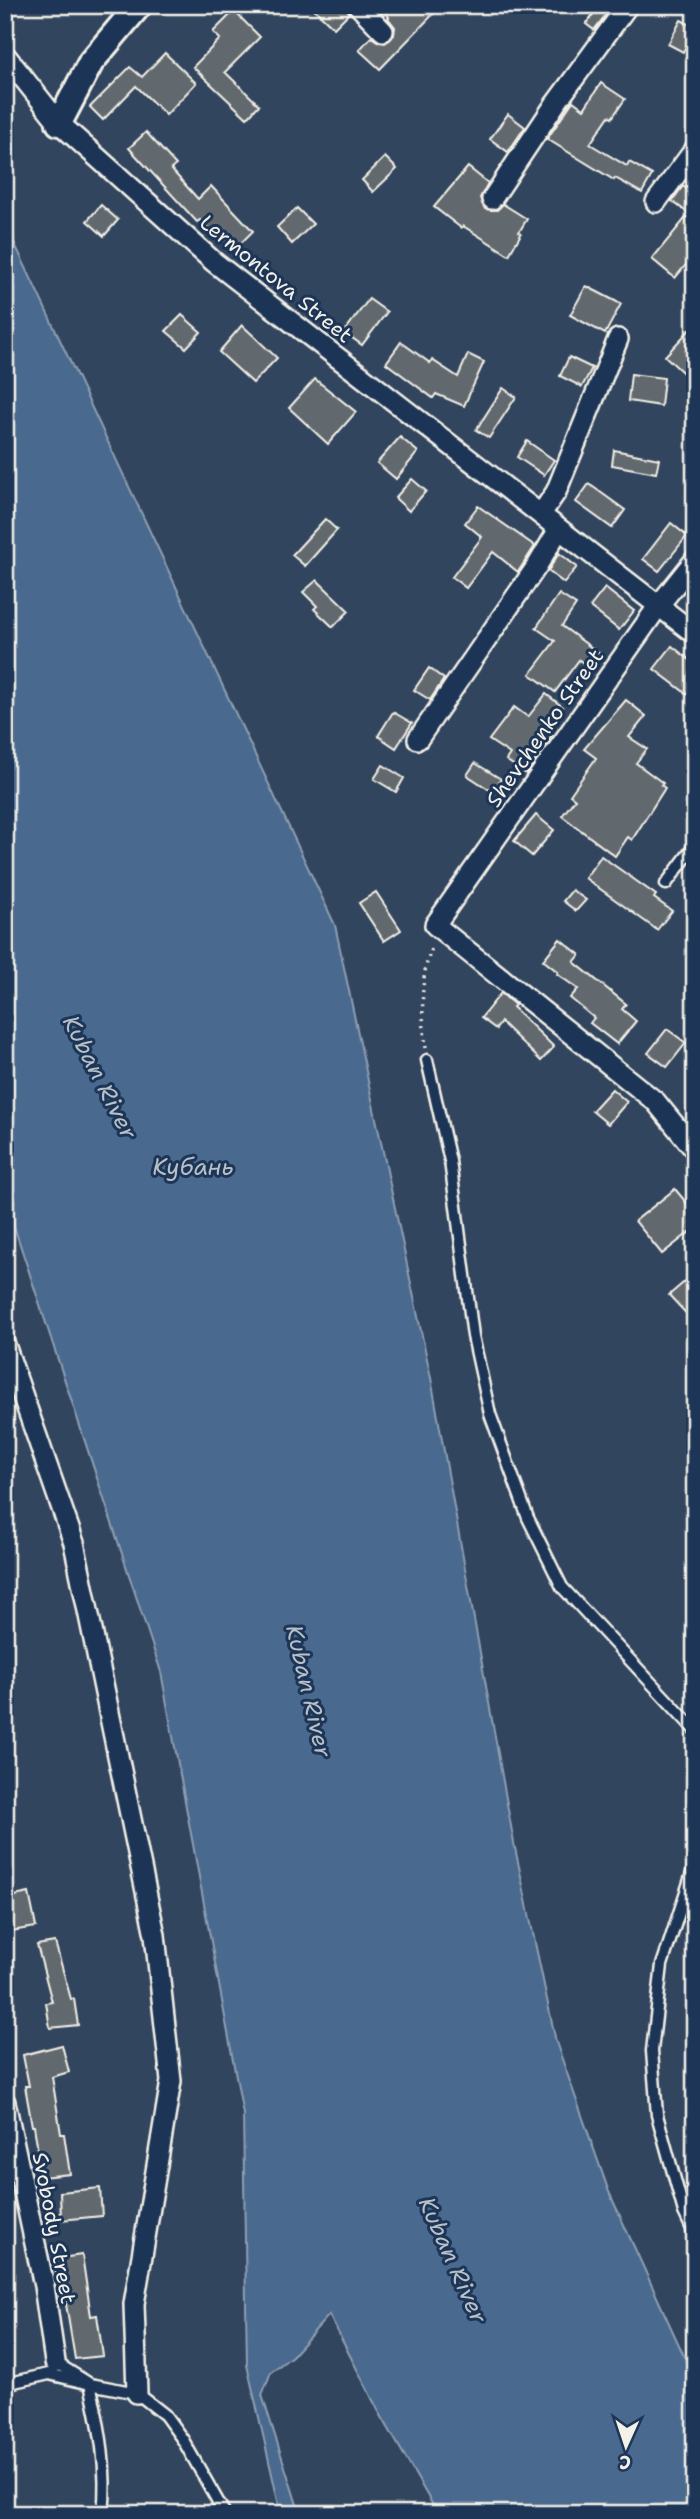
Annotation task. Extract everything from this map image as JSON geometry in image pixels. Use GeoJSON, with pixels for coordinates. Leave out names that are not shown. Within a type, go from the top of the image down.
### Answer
{"type":"FeatureCollection","features":[{"type":"Feature","properties":{"kind":"street"},"geometry":{"type":"LineString","coordinates":[[59,123],[91,62],[139,5]]}},
{"type":"Feature","properties":{"kind":"street"},"geometry":{"type":"LineString","coordinates":[[358,5],[383,31]]}},
{"type":"Feature","properties":{"kind":"street"},"geometry":{"type":"LineString","coordinates":[[492,199],[556,103],[628,5]]}},
{"type":"Feature","properties":{"kind":"street","name":"Lermontova Street"},"geometry":{"type":"LineString","coordinates":[[5,55],[59,123],[214,262],[695,634]]}},
{"type":"Feature","properties":{"kind":"street"},"geometry":{"type":"LineString","coordinates":[[656,202],[695,149]]}},
{"type":"Feature","properties":{"kind":"street"},"geometry":{"type":"LineString","coordinates":[[541,514],[556,492],[618,339]]}},
{"type":"Feature","properties":{"kind":"street"},"geometry":{"type":"LineString","coordinates":[[418,739],[537,566],[559,529]]}},
{"type":"Feature","properties":{"kind":"street","name":"Shevchenko Street"},"geometry":{"type":"LineString","coordinates":[[440,929],[659,605],[695,560]]}},
{"type":"Feature","properties":{"kind":"street"},"geometry":{"type":"LineString","coordinates":[[440,929],[656,1102],[695,1150]]}},
{"type":"Feature","properties":{"kind":"street"},"geometry":{"type":"LineString","coordinates":[[5,1345],[74,1543],[155,1935],[171,2081],[134,2304],[137,2393]]}},
{"type":"Feature","properties":{"kind":"street","name":"Svobody Street"},"geometry":{"type":"LineString","coordinates":[[5,2102],[44,2286],[55,2362]]}},
{"type":"Feature","properties":{"kind":"lane"},"geometry":{"type":"LineString","coordinates":[[666,884],[695,845]]}},
{"type":"Feature","properties":{"kind":"lane"},"geometry":{"type":"LineString","coordinates":[[428,1060],[450,1161],[473,1336],[490,1414],[528,1518],[562,1587],[695,1730]]}},
{"type":"Feature","properties":{"kind":"lane"},"geometry":{"type":"LineString","coordinates":[[695,1864],[662,1965],[652,2051],[657,2115],[684,2212],[695,2235]]}},
{"type":"Feature","properties":{"kind":"lane"},"geometry":{"type":"LineString","coordinates":[[55,2362],[90,2384],[100,2429],[106,2485],[103,2514]]}},
{"type":"Feature","properties":{"kind":"lane"},"geometry":{"type":"LineString","coordinates":[[5,2384],[49,2374],[137,2393],[165,2415],[177,2431],[225,2514]]}},
{"type":"Feature","properties":{"kind":"path"},"geometry":{"type":"LineString","coordinates":[[428,1060],[423,1000],[426,967],[440,929]]}},
{"type":"Feature","properties":{"kind":"water","name":"Кубань"},"geometry":{"type":"Polygon","coordinates":[[[5,223],[335,925],[431,1378],[514,1843],[556,2042],[609,2192],[695,2380],[695,2514],[438,2514],[378,2410],[329,2315],[292,2356],[271,2372],[262,2395],[300,2514],[281,2514],[247,2365],[243,2114],[161,1672],[5,1199],[5,223]]]}},
{"type":"Feature","properties":{"kind":"building"},"geometry":{"type":"Polygon","coordinates":[[[310,5],[346,5],[349,13],[334,28],[310,5]]]}},
{"type":"Feature","properties":{"kind":"building"},"geometry":{"type":"Polygon","coordinates":[[[378,5],[442,5],[380,69],[359,50],[371,37],[385,43],[394,35],[395,27],[378,5]]]}},
{"type":"Feature","properties":{"kind":"building"},"geometry":{"type":"Polygon","coordinates":[[[600,5],[611,8],[594,30],[586,24],[600,5]]]}},
{"type":"Feature","properties":{"kind":"building"},"geometry":{"type":"Polygon","coordinates":[[[234,11],[260,37],[225,72],[259,105],[247,118],[193,67],[220,39],[213,32],[234,11]]]}},
{"type":"Feature","properties":{"kind":"building"},"geometry":{"type":"Polygon","coordinates":[[[681,20],[695,27],[695,44],[689,41],[683,52],[668,44],[681,20]]]}},
{"type":"Feature","properties":{"kind":"building"},"geometry":{"type":"Polygon","coordinates":[[[165,53],[196,83],[166,115],[136,86],[103,120],[90,107],[130,67],[142,77],[165,53]]]}},
{"type":"Feature","properties":{"kind":"building"},"geometry":{"type":"Polygon","coordinates":[[[601,83],[625,99],[612,118],[609,116],[590,144],[627,166],[629,162],[652,175],[642,193],[615,178],[614,180],[547,139],[573,101],[584,109],[601,83]]]}},
{"type":"Feature","properties":{"kind":"building"},"geometry":{"type":"Polygon","coordinates":[[[508,114],[525,127],[508,152],[490,139],[508,114]]]}},
{"type":"Feature","properties":{"kind":"building"},"geometry":{"type":"Polygon","coordinates":[[[146,132],[176,165],[171,169],[198,199],[211,186],[253,231],[234,250],[200,220],[197,222],[129,148],[146,132]]]}},
{"type":"Feature","properties":{"kind":"building"},"geometry":{"type":"Polygon","coordinates":[[[385,157],[397,169],[373,192],[362,180],[385,157]]]}},
{"type":"Feature","properties":{"kind":"building"},"geometry":{"type":"Polygon","coordinates":[[[468,167],[488,183],[480,198],[485,209],[497,210],[503,204],[527,219],[509,255],[463,226],[461,228],[434,207],[468,167]]]}},
{"type":"Feature","properties":{"kind":"building"},"geometry":{"type":"Polygon","coordinates":[[[683,186],[695,195],[695,254],[675,278],[652,259],[689,214],[672,201],[683,186]]]}},
{"type":"Feature","properties":{"kind":"building"},"geometry":{"type":"Polygon","coordinates":[[[101,205],[118,220],[104,236],[87,221],[101,205]]]}},
{"type":"Feature","properties":{"kind":"building"},"geometry":{"type":"Polygon","coordinates":[[[297,208],[313,224],[292,244],[277,227],[297,208]]]}},
{"type":"Feature","properties":{"kind":"building"},"geometry":{"type":"Polygon","coordinates":[[[586,286],[621,304],[605,334],[570,315],[586,286]]]}},
{"type":"Feature","properties":{"kind":"building"},"geometry":{"type":"Polygon","coordinates":[[[369,299],[387,312],[362,345],[344,332],[369,299]]]}},
{"type":"Feature","properties":{"kind":"building"},"geometry":{"type":"Polygon","coordinates":[[[182,315],[201,332],[186,348],[166,331],[182,315]]]}},
{"type":"Feature","properties":{"kind":"building"},"geometry":{"type":"Polygon","coordinates":[[[695,324],[695,384],[665,356],[695,324]]]}},
{"type":"Feature","properties":{"kind":"building"},"geometry":{"type":"Polygon","coordinates":[[[242,325],[277,358],[253,383],[219,352],[242,325]]]}},
{"type":"Feature","properties":{"kind":"building"},"geometry":{"type":"Polygon","coordinates":[[[401,342],[430,363],[432,360],[458,377],[468,354],[484,362],[464,406],[436,394],[433,398],[386,363],[401,342]]]}},
{"type":"Feature","properties":{"kind":"building"},"geometry":{"type":"Polygon","coordinates":[[[569,357],[592,368],[582,387],[560,376],[569,357]]]}},
{"type":"Feature","properties":{"kind":"building"},"geometry":{"type":"Polygon","coordinates":[[[631,374],[664,378],[661,406],[628,401],[631,374]]]}},
{"type":"Feature","properties":{"kind":"building"},"geometry":{"type":"Polygon","coordinates":[[[315,379],[356,412],[328,444],[289,408],[315,379]]]}},
{"type":"Feature","properties":{"kind":"building"},"geometry":{"type":"Polygon","coordinates":[[[503,388],[516,397],[489,438],[476,430],[503,388]]]}},
{"type":"Feature","properties":{"kind":"building"},"geometry":{"type":"Polygon","coordinates":[[[400,437],[418,452],[396,479],[377,463],[400,437]]]}},
{"type":"Feature","properties":{"kind":"building"},"geometry":{"type":"Polygon","coordinates":[[[527,441],[554,460],[544,475],[517,457],[527,441]]]}},
{"type":"Feature","properties":{"kind":"building"},"geometry":{"type":"Polygon","coordinates":[[[614,450],[659,459],[656,473],[612,465],[614,450]]]}},
{"type":"Feature","properties":{"kind":"building"},"geometry":{"type":"Polygon","coordinates":[[[412,479],[426,491],[409,511],[395,498],[412,479]]]}},
{"type":"Feature","properties":{"kind":"building"},"geometry":{"type":"Polygon","coordinates":[[[589,484],[625,510],[612,528],[576,502],[589,484]]]}},
{"type":"Feature","properties":{"kind":"building"},"geometry":{"type":"Polygon","coordinates":[[[478,506],[535,546],[518,572],[493,552],[466,588],[452,577],[482,537],[465,523],[478,506]]]}},
{"type":"Feature","properties":{"kind":"building"},"geometry":{"type":"Polygon","coordinates":[[[325,519],[337,530],[305,566],[292,555],[325,519]]]}},
{"type":"Feature","properties":{"kind":"building"},"geometry":{"type":"Polygon","coordinates":[[[671,523],[687,536],[659,571],[643,559],[671,523]]]}},
{"type":"Feature","properties":{"kind":"building"},"geometry":{"type":"Polygon","coordinates":[[[559,553],[577,567],[564,583],[548,571],[559,553]]]}},
{"type":"Feature","properties":{"kind":"building"},"geometry":{"type":"Polygon","coordinates":[[[317,580],[349,611],[333,627],[314,609],[317,606],[303,592],[317,580]]]}},
{"type":"Feature","properties":{"kind":"building"},"geometry":{"type":"Polygon","coordinates":[[[605,588],[634,611],[619,630],[590,607],[605,588]]]}},
{"type":"Feature","properties":{"kind":"building"},"geometry":{"type":"Polygon","coordinates":[[[559,594],[576,605],[562,626],[600,654],[590,668],[579,660],[555,692],[530,674],[555,641],[536,628],[559,594]]]}},
{"type":"Feature","properties":{"kind":"building"},"geometry":{"type":"Polygon","coordinates":[[[672,646],[695,664],[695,684],[687,694],[654,669],[672,646]]]}},
{"type":"Feature","properties":{"kind":"building"},"geometry":{"type":"Polygon","coordinates":[[[429,668],[444,679],[430,700],[414,690],[429,668]]]}},
{"type":"Feature","properties":{"kind":"building"},"geometry":{"type":"Polygon","coordinates":[[[546,694],[563,707],[545,730],[552,735],[526,774],[506,760],[510,754],[489,740],[514,707],[528,717],[546,694]]]}},
{"type":"Feature","properties":{"kind":"building"},"geometry":{"type":"Polygon","coordinates":[[[626,700],[646,716],[629,737],[647,749],[636,763],[663,783],[661,785],[665,788],[632,840],[628,837],[615,856],[562,816],[575,799],[570,795],[596,758],[584,749],[626,700]]]}},
{"type":"Feature","properties":{"kind":"building"},"geometry":{"type":"Polygon","coordinates":[[[393,712],[412,723],[396,748],[378,736],[393,712]]]}},
{"type":"Feature","properties":{"kind":"building"},"geometry":{"type":"Polygon","coordinates":[[[475,763],[501,779],[493,792],[467,775],[475,763]]]}},
{"type":"Feature","properties":{"kind":"building"},"geometry":{"type":"Polygon","coordinates":[[[383,765],[404,778],[396,792],[374,779],[383,765]]]}},
{"type":"Feature","properties":{"kind":"building"},"geometry":{"type":"Polygon","coordinates":[[[536,815],[554,830],[532,856],[514,841],[536,815]]]}},
{"type":"Feature","properties":{"kind":"building"},"geometry":{"type":"Polygon","coordinates":[[[601,856],[656,895],[654,898],[672,911],[657,930],[585,878],[601,856]]]}},
{"type":"Feature","properties":{"kind":"building"},"geometry":{"type":"Polygon","coordinates":[[[572,890],[586,900],[576,911],[563,901],[572,890]]]}},
{"type":"Feature","properties":{"kind":"building"},"geometry":{"type":"Polygon","coordinates":[[[376,892],[401,930],[384,941],[359,903],[376,892]]]}},
{"type":"Feature","properties":{"kind":"building"},"geometry":{"type":"Polygon","coordinates":[[[560,939],[580,955],[574,962],[626,1004],[622,1009],[636,1021],[617,1044],[590,1023],[594,1018],[570,998],[578,989],[543,960],[560,939]]]}},
{"type":"Feature","properties":{"kind":"building"},"geometry":{"type":"Polygon","coordinates":[[[501,993],[554,1047],[541,1061],[501,1022],[496,1029],[481,1018],[501,993]]]}},
{"type":"Feature","properties":{"kind":"building"},"geometry":{"type":"Polygon","coordinates":[[[667,1029],[686,1043],[667,1067],[648,1053],[667,1029]]]}},
{"type":"Feature","properties":{"kind":"building"},"geometry":{"type":"Polygon","coordinates":[[[612,1089],[627,1102],[608,1124],[592,1111],[612,1089]]]}},
{"type":"Feature","properties":{"kind":"building"},"geometry":{"type":"Polygon","coordinates":[[[675,1189],[695,1213],[695,1228],[662,1254],[635,1221],[675,1189]]]}},
{"type":"Feature","properties":{"kind":"building"},"geometry":{"type":"Polygon","coordinates":[[[695,1273],[695,1323],[669,1295],[695,1273]]]}},
{"type":"Feature","properties":{"kind":"building"},"geometry":{"type":"Polygon","coordinates":[[[29,1893],[36,1927],[5,1932],[5,1898],[29,1893]]]}},
{"type":"Feature","properties":{"kind":"building"},"geometry":{"type":"Polygon","coordinates":[[[55,1942],[71,1999],[74,1999],[78,2025],[50,2028],[46,2003],[52,2002],[37,1945],[55,1942]]]}},
{"type":"Feature","properties":{"kind":"building"},"geometry":{"type":"Polygon","coordinates":[[[62,2045],[69,2072],[52,2077],[70,2174],[42,2177],[25,2086],[29,2086],[23,2055],[62,2045]]]}},
{"type":"Feature","properties":{"kind":"building"},"geometry":{"type":"Polygon","coordinates":[[[100,2188],[102,2216],[61,2220],[60,2192],[100,2188]]]}},
{"type":"Feature","properties":{"kind":"building"},"geometry":{"type":"Polygon","coordinates":[[[82,2255],[91,2316],[97,2315],[103,2356],[75,2359],[65,2298],[60,2299],[54,2259],[82,2255]]]}},
{"type":"Feature","properties":{"kind":"water label","name":"Kuban River"},"geometry":{"type":"Point","coordinates":[100,1077]}},
{"type":"Feature","properties":{"kind":"water label","name":"Kuban River"},"geometry":{"type":"Point","coordinates":[309,1691]}},
{"type":"Feature","properties":{"kind":"water label","name":"Kuban River"},"geometry":{"type":"Point","coordinates":[453,2260]}}]}
